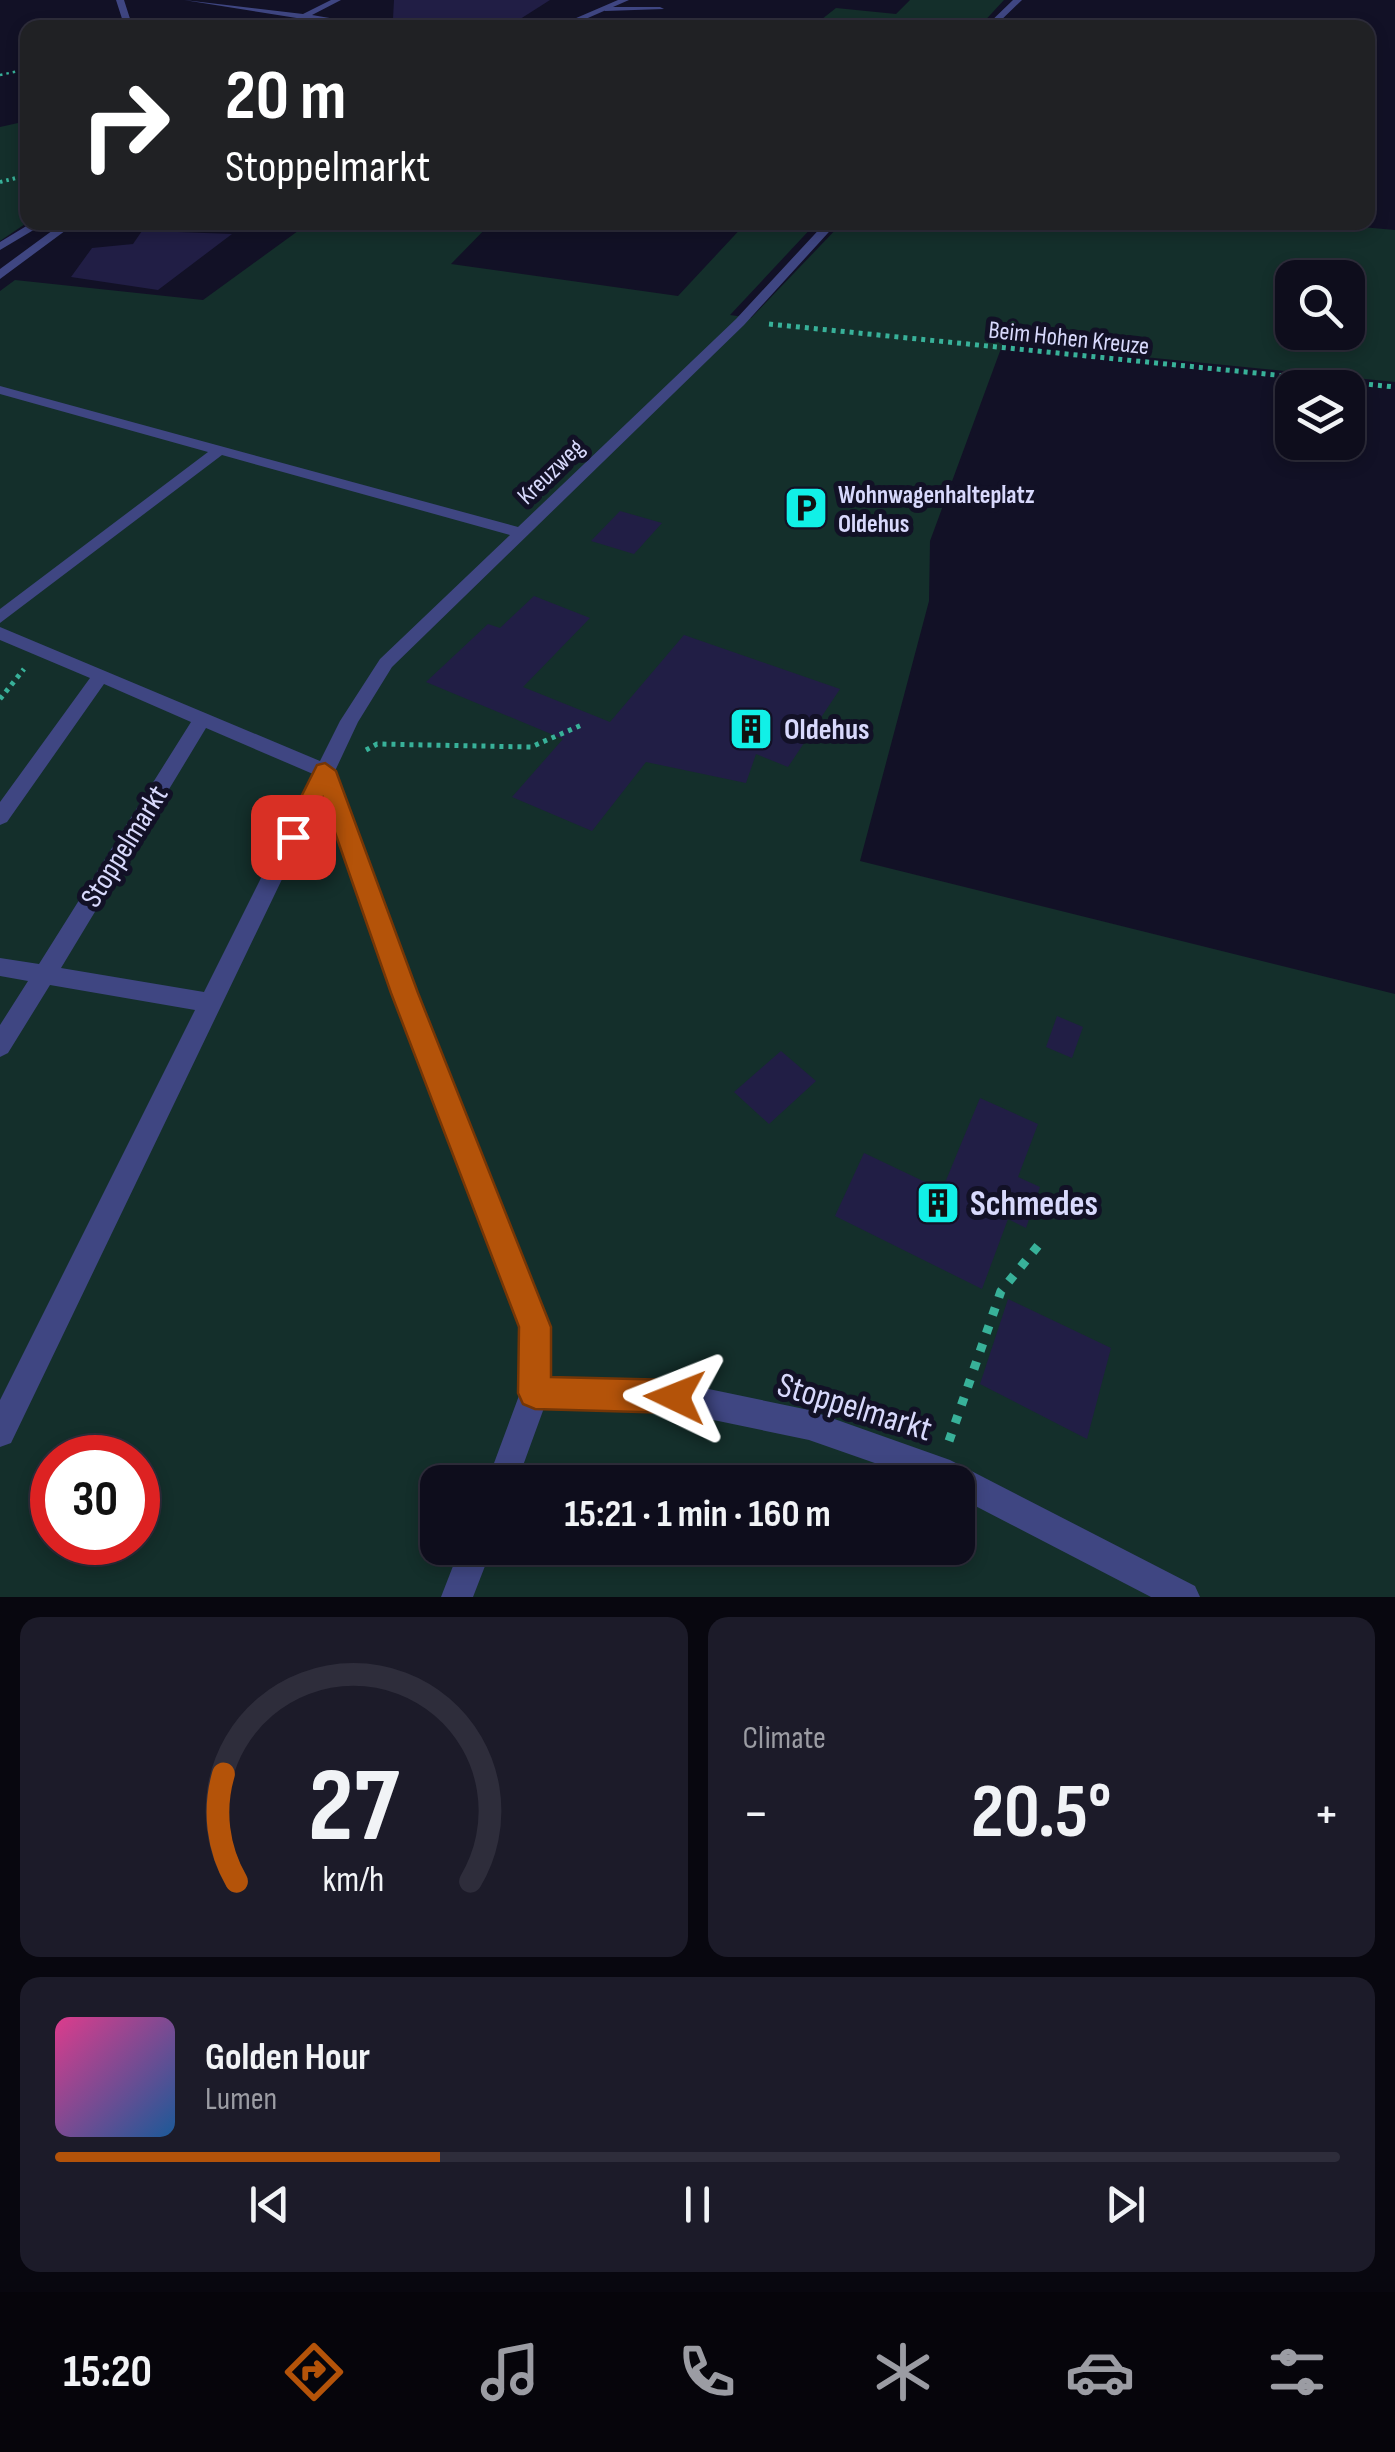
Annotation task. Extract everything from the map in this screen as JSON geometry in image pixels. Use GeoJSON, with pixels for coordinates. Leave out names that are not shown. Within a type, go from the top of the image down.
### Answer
{"type":"FeatureCollection","features":[{"type":"Feature","properties":{"kind":"street"},"geometry":{"type":"LineString","coordinates":[[188,0],[318,20]]}},
{"type":"Feature","properties":{"kind":"street"},"geometry":{"type":"LineString","coordinates":[[301,18],[337,0]]}},
{"type":"Feature","properties":{"kind":"street"},"geometry":{"type":"LineString","coordinates":[[577,20],[625,0]]}},
{"type":"Feature","properties":{"kind":"street"},"geometry":{"type":"LineString","coordinates":[[997,20],[1018,0]]}},
{"type":"Feature","properties":{"kind":"street"},"geometry":{"type":"LineString","coordinates":[[605,9],[660,10]]}},
{"type":"Feature","properties":{"kind":"street"},"geometry":{"type":"LineString","coordinates":[[0,250],[30,230]]}},
{"type":"Feature","properties":{"kind":"street"},"geometry":{"type":"LineString","coordinates":[[0,275],[61,230]]}},
{"type":"Feature","properties":{"kind":"street","name":"Kreuzweg"},"geometry":{"type":"LineString","coordinates":[[325,771],[386,663],[740,322],[825,230]]}},
{"type":"Feature","properties":{"kind":"street"},"geometry":{"type":"LineString","coordinates":[[0,250],[28,255]]}},
{"type":"Feature","properties":{"kind":"street"},"geometry":{"type":"LineString","coordinates":[[0,390],[521,534]]}},
{"type":"Feature","properties":{"kind":"street"},"geometry":{"type":"LineString","coordinates":[[0,617],[217,452]]}},
{"type":"Feature","properties":{"kind":"street"},"geometry":{"type":"LineString","coordinates":[[0,633],[325,771],[404,993],[535,1327],[535,1393],[508,1465]]}},
{"type":"Feature","properties":{"kind":"street"},"geometry":{"type":"LineString","coordinates":[[0,817],[101,676]]}},
{"type":"Feature","properties":{"kind":"street","name":"Stoppelmarkt"},"geometry":{"type":"LineString","coordinates":[[0,1046],[203,718]]}},
{"type":"Feature","properties":{"kind":"street"},"geometry":{"type":"LineString","coordinates":[[0,1432],[325,771]]}},
{"type":"Feature","properties":{"kind":"street"},"geometry":{"type":"LineString","coordinates":[[0,967],[212,1003]]}},
{"type":"Feature","properties":{"kind":"street","name":"Stoppelmarkt"},"geometry":{"type":"LineString","coordinates":[[535,1393],[675,1397],[809,1425],[921,1465]]}},
{"type":"Feature","properties":{"kind":"street","name":"Stoppelmarkt"},"geometry":{"type":"LineString","coordinates":[[975,1490],[1184,1597]]}},
{"type":"Feature","properties":{"kind":"street"},"geometry":{"type":"LineString","coordinates":[[457,1597],[469,1565]]}},
{"type":"Feature","properties":{"kind":"path","name":"Beim Hohen Kreuze"},"geometry":{"type":"LineString","coordinates":[[740,322],[1395,387]]}},
{"type":"Feature","properties":{"kind":"path"},"geometry":{"type":"LineString","coordinates":[[0,699],[39,650]]}},
{"type":"Feature","properties":{"kind":"path"},"geometry":{"type":"LineString","coordinates":[[325,771],[378,744],[531,746],[584,724]]}},
{"type":"Feature","properties":{"kind":"path"},"geometry":{"type":"LineString","coordinates":[[940,1465],[1001,1290],[1042,1241]]}},
{"type":"Feature","properties":{"kind":"green space"},"geometry":{"type":"Polygon","coordinates":[[[910,0],[1004,0],[985,20],[821,20],[836,8],[896,14],[910,0]]]}},
{"type":"Feature","properties":{"kind":"green space"},"geometry":{"type":"Polygon","coordinates":[[[20,123],[20,227],[0,241],[0,127],[20,123]]]}},
{"type":"Feature","properties":{"kind":"green space"},"geometry":{"type":"Polygon","coordinates":[[[299,230],[484,230],[451,264],[678,296],[739,230],[809,230],[730,315],[751,318],[835,230],[1395,230],[1395,382],[1365,379],[1365,370],[1275,370],[1003,343],[930,541],[929,601],[860,861],[1395,994],[1395,1597],[0,1597],[0,291],[15,280],[203,300],[299,230]]]}},
{"type":"Feature","properties":{"kind":"building"},"geometry":{"type":"Polygon","coordinates":[[[394,0],[550,0],[519,20],[393,19],[394,0]]]}},
{"type":"Feature","properties":{"kind":"building"},"geometry":{"type":"Polygon","coordinates":[[[143,230],[232,234],[158,290],[71,277],[92,248],[133,244],[143,230]]]}},
{"type":"Feature","properties":{"kind":"building"},"geometry":{"type":"Polygon","coordinates":[[[620,511],[662,523],[634,554],[591,541],[620,511]]]}},
{"type":"Feature","properties":{"kind":"building","name":"Oldehus"},"geometry":{"type":"Polygon","coordinates":[[[534,596],[590,618],[523,687],[610,722],[684,635],[840,689],[788,767],[756,754],[746,783],[646,762],[592,831],[512,797],[563,739],[426,682],[488,624],[500,628],[534,596]]]}},
{"type":"Feature","properties":{"kind":"building"},"geometry":{"type":"Polygon","coordinates":[[[1057,1016],[1083,1027],[1072,1058],[1046,1047],[1057,1016]]]}},
{"type":"Feature","properties":{"kind":"building"},"geometry":{"type":"Polygon","coordinates":[[[781,1051],[816,1081],[769,1124],[734,1092],[781,1051]]]}},
{"type":"Feature","properties":{"kind":"building","name":"Schmedes"},"geometry":{"type":"Polygon","coordinates":[[[980,1098],[1038,1124],[1018,1177],[1040,1187],[1026,1228],[1008,1219],[982,1289],[835,1216],[864,1153],[942,1190],[980,1098]]]}},
{"type":"Feature","properties":{"kind":"building"},"geometry":{"type":"Polygon","coordinates":[[[1008,1299],[1111,1348],[1087,1439],[980,1384],[1008,1299]]]}},
{"type":"Feature","properties":{"kind":"place","name":"Wohnwagenhalteplatz Oldehus"},"geometry":{"type":"Point","coordinates":[806,508]}},
{"type":"Feature","properties":{"kind":"place","name":"Oldehus"},"geometry":{"type":"Point","coordinates":[751,729]}},
{"type":"Feature","properties":{"kind":"place","name":"Schmedes"},"geometry":{"type":"Point","coordinates":[938,1203]}},
{"type":"Feature","properties":{"kind":"route"},"geometry":{"type":"LineString","coordinates":[[293,837],[325,771],[404,993],[535,1327],[535,1393],[675,1397]]}}]}
